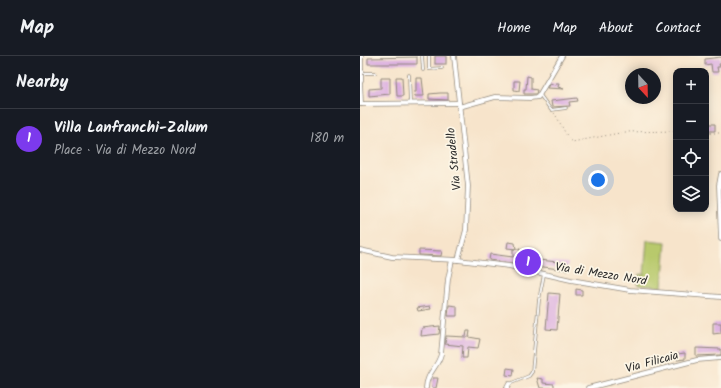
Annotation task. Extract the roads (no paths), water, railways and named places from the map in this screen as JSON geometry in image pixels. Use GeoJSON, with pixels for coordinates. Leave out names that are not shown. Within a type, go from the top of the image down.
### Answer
{"type":"FeatureCollection","features":[{"type":"Feature","properties":{"kind":"street"},"geometry":{"type":"LineString","coordinates":[[361,56],[360,104],[459,105],[488,98],[533,98],[540,95],[562,56]]}},
{"type":"Feature","properties":{"kind":"street","name":"Via Stradello"},"geometry":{"type":"LineString","coordinates":[[454,56],[468,190],[466,227],[458,260]]}},
{"type":"Feature","properties":{"kind":"street"},"geometry":{"type":"LineString","coordinates":[[721,174],[719,185],[721,240]]}},
{"type":"Feature","properties":{"kind":"street","name":"Via di Mezzo Nord"},"geometry":{"type":"LineString","coordinates":[[360,250],[400,258],[458,260],[509,266],[630,290],[721,297]]}},
{"type":"Feature","properties":{"kind":"street"},"geometry":{"type":"LineString","coordinates":[[426,388],[428,378],[439,362],[441,354],[448,280],[452,260]]}},
{"type":"Feature","properties":{"kind":"street","name":"Via Filicaia"},"geometry":{"type":"LineString","coordinates":[[588,388],[697,360],[721,358]]}},
{"type":"Feature","properties":{"kind":"lane"},"geometry":{"type":"LineString","coordinates":[[422,56],[423,70]]}},
{"type":"Feature","properties":{"kind":"lane"},"geometry":{"type":"LineString","coordinates":[[429,56],[429,68],[442,68]]}},
{"type":"Feature","properties":{"kind":"lane"},"geometry":{"type":"LineString","coordinates":[[361,70],[364,73],[375,73]]}},
{"type":"Feature","properties":{"kind":"lane"},"geometry":{"type":"LineString","coordinates":[[410,74],[410,104]]}},
{"type":"Feature","properties":{"kind":"lane"},"geometry":{"type":"LineString","coordinates":[[540,95],[551,110],[566,108]]}},
{"type":"Feature","properties":{"kind":"lane"},"geometry":{"type":"LineString","coordinates":[[508,386],[522,380],[532,372],[539,300],[544,274]]}},
{"type":"Feature","properties":{"kind":"place","name":"Villa Lanfranchi-Zalum"},"geometry":{"type":"Point","coordinates":[528,262]}}]}
